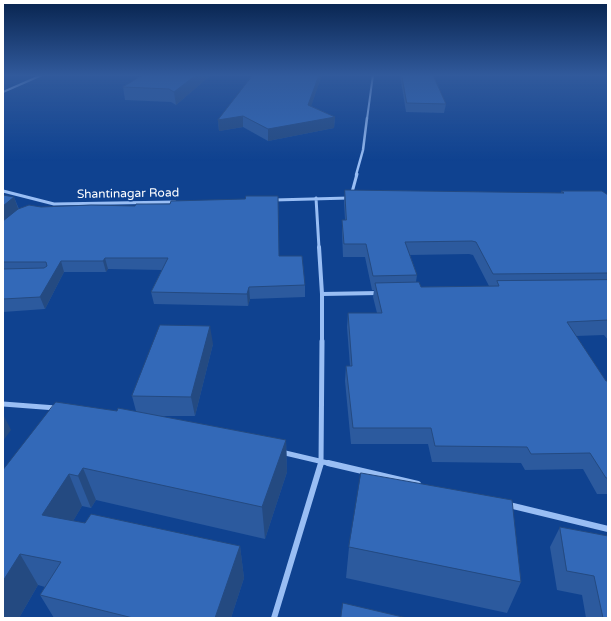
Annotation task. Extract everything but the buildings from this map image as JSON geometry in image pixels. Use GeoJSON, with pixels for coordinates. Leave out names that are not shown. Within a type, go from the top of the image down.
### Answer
{"type":"FeatureCollection","features":[{"type":"Feature","properties":{"kind":"street"},"geometry":{"type":"LineString","coordinates":[[351,198],[364,150],[369,104]]}},
{"type":"Feature","properties":{"kind":"street","name":"Shantinagar Road"},"geometry":{"type":"LineString","coordinates":[[3,191],[54,204],[180,202]]}},
{"type":"Feature","properties":{"kind":"street"},"geometry":{"type":"LineString","coordinates":[[274,618],[322,460],[322,294],[316,198]]}},
{"type":"Feature","properties":{"kind":"street"},"geometry":{"type":"LineString","coordinates":[[268,200],[359,198]]}},
{"type":"Feature","properties":{"kind":"street"},"geometry":{"type":"LineString","coordinates":[[48,207],[54,204]]}},
{"type":"Feature","properties":{"kind":"street"},"geometry":{"type":"LineString","coordinates":[[322,294],[386,293]]}},
{"type":"Feature","properties":{"kind":"street"},"geometry":{"type":"LineString","coordinates":[[3,404],[62,409]]}},
{"type":"Feature","properties":{"kind":"street"},"geometry":{"type":"LineString","coordinates":[[276,451],[322,460],[423,485]]}},
{"type":"Feature","properties":{"kind":"street"},"geometry":{"type":"LineString","coordinates":[[500,503],[608,529]]}}]}
